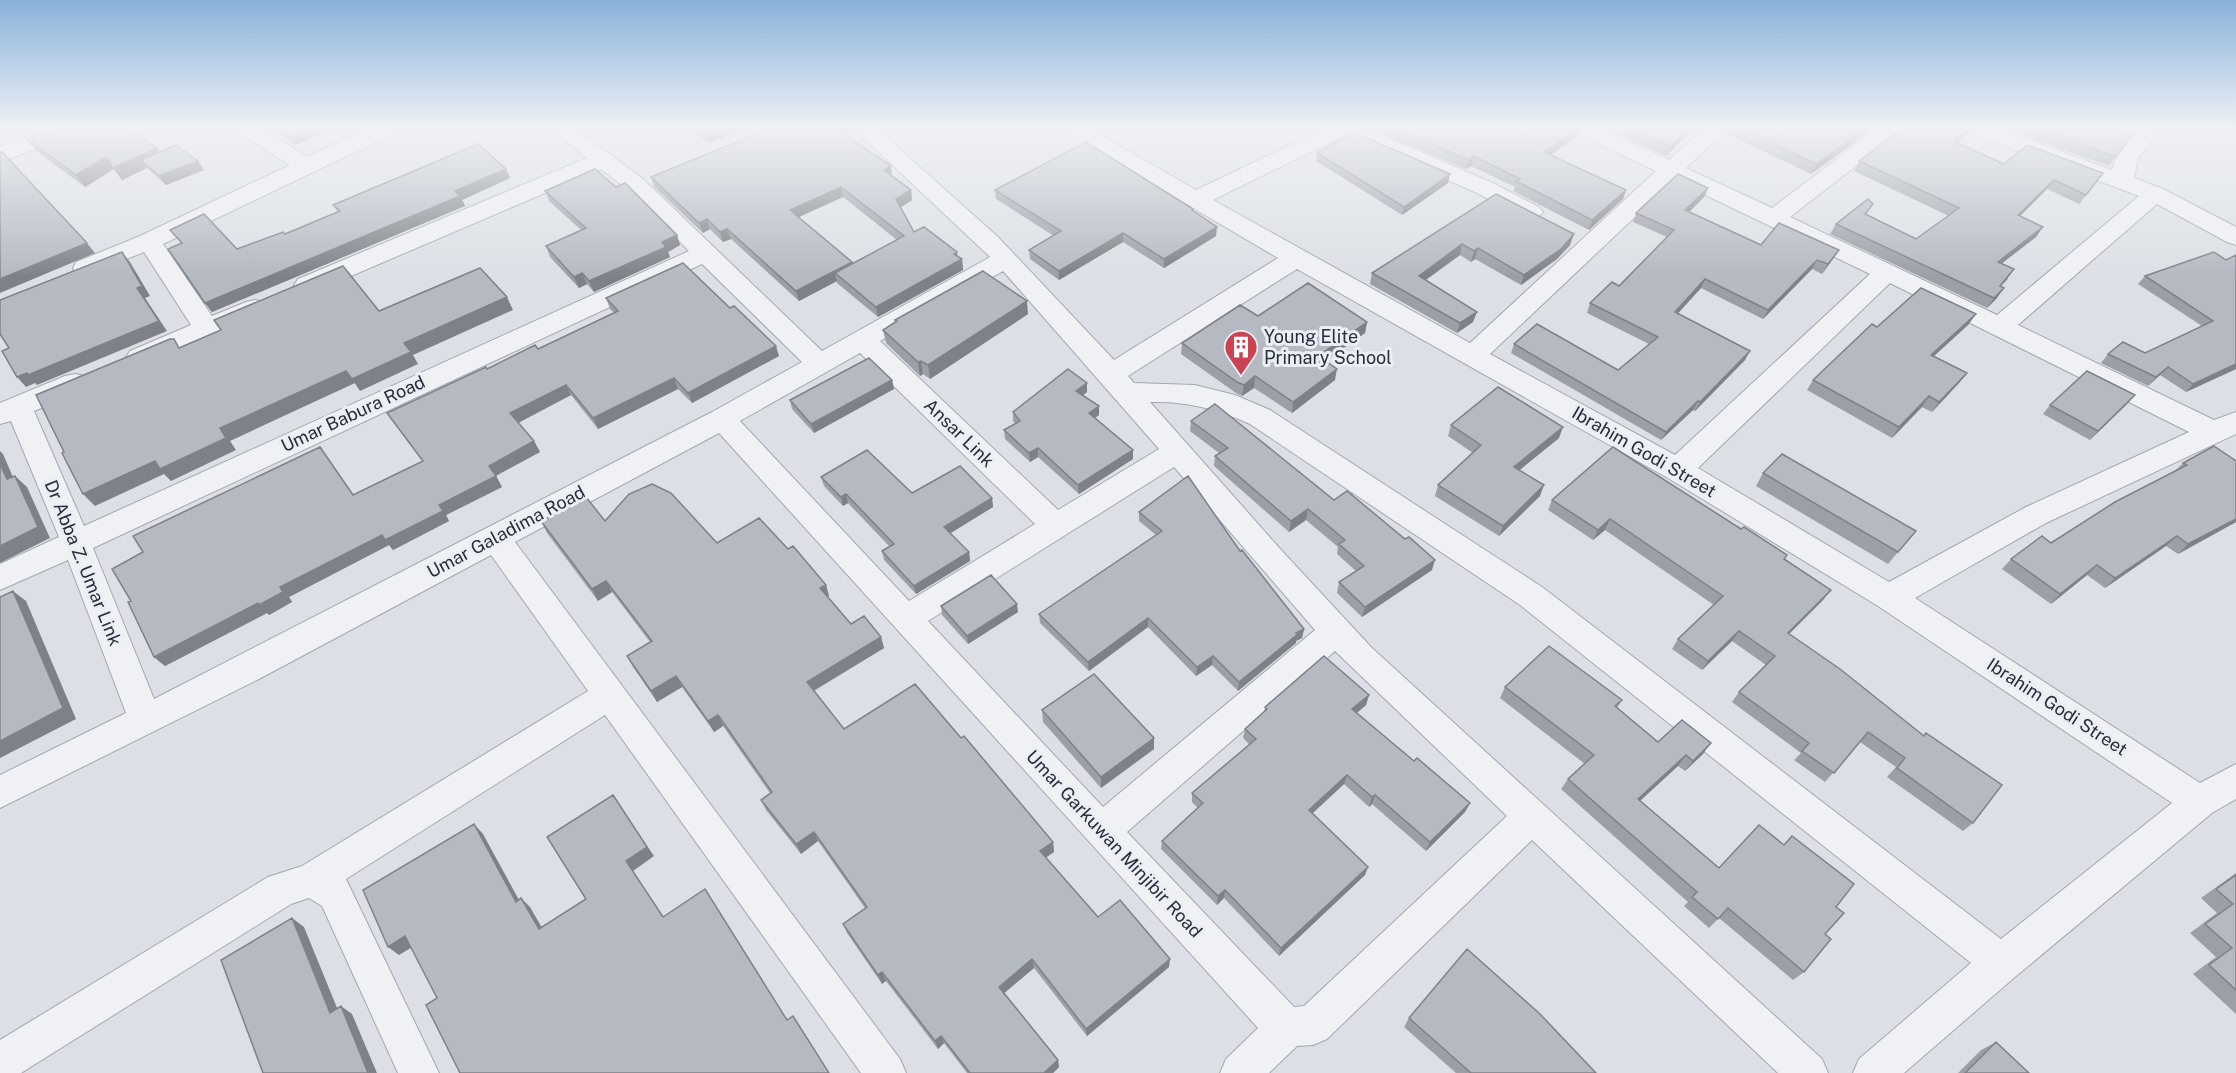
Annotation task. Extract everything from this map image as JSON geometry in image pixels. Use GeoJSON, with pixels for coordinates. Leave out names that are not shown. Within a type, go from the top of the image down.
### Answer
{"type":"FeatureCollection","features":[{"type":"Feature","properties":{"kind":"street"},"geometry":{"type":"LineString","coordinates":[[64,278],[149,241],[283,177]]}},
{"type":"Feature","properties":{"kind":"street"},"geometry":{"type":"LineString","coordinates":[[10,410],[563,177]]}},
{"type":"Feature","properties":{"kind":"street"},"geometry":{"type":"LineString","coordinates":[[641,177],[645,179],[707,252],[819,363]]}},
{"type":"Feature","properties":{"kind":"street"},"geometry":{"type":"LineString","coordinates":[[922,177],[1006,259],[1119,383],[1335,632],[1808,1073]]}},
{"type":"Feature","properties":{"kind":"street","name":"Ibrahim Godi Street"},"geometry":{"type":"LineString","coordinates":[[1162,177],[1296,258],[1678,470],[1889,597],[2200,802]]}},
{"type":"Feature","properties":{"kind":"street"},"geometry":{"type":"LineString","coordinates":[[1196,199],[1241,177]]}},
{"type":"Feature","properties":{"kind":"street"},"geometry":{"type":"LineString","coordinates":[[1460,177],[1573,234]]}},
{"type":"Feature","properties":{"kind":"street"},"geometry":{"type":"LineString","coordinates":[[1472,356],[1573,234],[1662,177]]}},
{"type":"Feature","properties":{"kind":"street"},"geometry":{"type":"LineString","coordinates":[[1684,177],[2000,327],[2225,427]]}},
{"type":"Feature","properties":{"kind":"street"},"geometry":{"type":"LineString","coordinates":[[1774,218],[1827,177]]}},
{"type":"Feature","properties":{"kind":"street"},"geometry":{"type":"LineString","coordinates":[[2106,177],[2155,194],[2236,237]]}},
{"type":"Feature","properties":{"kind":"street"},"geometry":{"type":"LineString","coordinates":[[2122,177],[2122,183]]}},
{"type":"Feature","properties":{"kind":"street"},"geometry":{"type":"LineString","coordinates":[[2000,327],[2155,194]]}},
{"type":"Feature","properties":{"kind":"street"},"geometry":{"type":"LineString","coordinates":[[149,241],[206,328]]}},
{"type":"Feature","properties":{"kind":"street","name":"Umar Babura Road"},"geometry":{"type":"LineString","coordinates":[[0,578],[707,252]]}},
{"type":"Feature","properties":{"kind":"street"},"geometry":{"type":"LineString","coordinates":[[1119,383],[1296,258]]}},
{"type":"Feature","properties":{"kind":"street","name":"Umar Galadima Road"},"geometry":{"type":"LineString","coordinates":[[0,792],[145,720],[722,419],[1006,259]]}},
{"type":"Feature","properties":{"kind":"street"},"geometry":{"type":"LineString","coordinates":[[1678,470],[1887,272]]}},
{"type":"Feature","properties":{"kind":"street","name":"Ansar Link"},"geometry":{"type":"LineString","coordinates":[[862,339],[1056,527]]}},
{"type":"Feature","properties":{"kind":"street"},"geometry":{"type":"LineString","coordinates":[[1119,383],[1206,395],[1233,404],[1260,417],[1531,596],[2001,963]]}},
{"type":"Feature","properties":{"kind":"street","name":"Dr Abba Z. Umar Link"},"geometry":{"type":"LineString","coordinates":[[10,410],[76,542],[145,720]]}},
{"type":"Feature","properties":{"kind":"street","name":"Umar Garkuwan Minjibir Road"},"geometry":{"type":"LineString","coordinates":[[722,419],[1272,1016],[1288,1027]]}},
{"type":"Feature","properties":{"kind":"street"},"geometry":{"type":"LineString","coordinates":[[1889,597],[2036,515],[2225,427]]}},
{"type":"Feature","properties":{"kind":"street"},"geometry":{"type":"LineString","coordinates":[[906,619],[1177,451]]}},
{"type":"Feature","properties":{"kind":"street"},"geometry":{"type":"LineString","coordinates":[[495,538],[886,1073]]}},
{"type":"Feature","properties":{"kind":"street"},"geometry":{"type":"LineString","coordinates":[[1101,831],[1335,632]]}},
{"type":"Feature","properties":{"kind":"street"},"geometry":{"type":"LineString","coordinates":[[0,1063],[281,890],[312,880],[610,695]]}},
{"type":"Feature","properties":{"kind":"street"},"geometry":{"type":"LineString","coordinates":[[1874,1073],[2001,963],[2200,802],[2236,780]]}},
{"type":"Feature","properties":{"kind":"street"},"geometry":{"type":"LineString","coordinates":[[1240,1073],[1288,1027],[1313,1025],[1531,817]]}},
{"type":"Feature","properties":{"kind":"street"},"geometry":{"type":"LineString","coordinates":[[312,880],[335,893],[419,1073]]}},
{"type":"Feature","properties":{"kind":"building"},"geometry":{"type":"Polygon","coordinates":[[[0,177],[25,177],[87,243],[0,279],[0,177]]]}},
{"type":"Feature","properties":{"kind":"building"},"geometry":{"type":"Polygon","coordinates":[[[399,177],[487,177],[455,191],[460,196],[205,303],[168,249],[182,243],[170,230],[204,214],[237,249],[283,232],[285,234],[340,211],[333,205],[399,177]]]}},
{"type":"Feature","properties":{"kind":"building"},"geometry":{"type":"Polygon","coordinates":[[[577,177],[604,177],[616,187],[625,183],[677,235],[662,242],[666,247],[589,281],[582,273],[574,277],[546,246],[586,228],[545,191],[577,177]]]}},
{"type":"Feature","properties":{"kind":"building"},"geometry":{"type":"Polygon","coordinates":[[[651,177],[894,177],[911,190],[896,199],[914,232],[924,227],[957,252],[954,254],[962,259],[876,307],[835,273],[904,236],[841,187],[790,210],[852,262],[796,291],[727,229],[720,232],[707,219],[699,223],[651,177]]]}},
{"type":"Feature","properties":{"kind":"building"},"geometry":{"type":"Polygon","coordinates":[[[1020,177],[1142,177],[1217,227],[1164,259],[1123,233],[1059,271],[1029,250],[1061,231],[995,190],[1020,177]]]}},
{"type":"Feature","properties":{"kind":"building"},"geometry":{"type":"Polygon","coordinates":[[[1356,177],[1446,177],[1404,207],[1356,177]]]}},
{"type":"Feature","properties":{"kind":"building"},"geometry":{"type":"Polygon","coordinates":[[[1516,177],[1598,177],[1626,190],[1592,220],[1516,181],[1520,179],[1516,177]]]}},
{"type":"Feature","properties":{"kind":"building"},"geometry":{"type":"Polygon","coordinates":[[[1675,177],[1685,177],[1708,188],[1685,210],[1761,245],[1779,223],[1839,250],[1828,264],[1817,260],[1768,310],[1705,279],[1675,312],[1750,351],[1700,402],[1698,401],[1666,432],[1514,344],[1537,324],[1618,370],[1658,337],[1590,303],[1612,282],[1619,286],[1674,230],[1636,213],[1675,177]]]}},
{"type":"Feature","properties":{"kind":"building"},"geometry":{"type":"Polygon","coordinates":[[[1893,177],[2100,177],[2086,195],[2054,180],[2018,215],[2043,227],[1998,262],[2014,269],[2000,286],[2004,288],[1994,298],[1836,224],[1868,199],[1873,204],[1865,214],[1916,239],[1959,208],[1893,177]]]}},
{"type":"Feature","properties":{"kind":"building"},"geometry":{"type":"Polygon","coordinates":[[[1496,194],[1574,234],[1561,249],[1524,275],[1478,248],[1474,251],[1462,244],[1419,276],[1477,312],[1460,323],[1372,273],[1496,194]]]}},
{"type":"Feature","properties":{"kind":"building"},"geometry":{"type":"Polygon","coordinates":[[[122,252],[142,286],[137,288],[159,321],[28,375],[27,373],[17,377],[2,351],[9,348],[0,334],[0,300],[122,252]]]}},
{"type":"Feature","properties":{"kind":"building"},"geometry":{"type":"Polygon","coordinates":[[[2214,252],[2226,260],[2236,255],[2236,364],[2193,384],[2168,367],[2156,377],[2108,354],[2123,342],[2145,353],[2213,321],[2145,276],[2214,252]]]}},
{"type":"Feature","properties":{"kind":"building"},"geometry":{"type":"Polygon","coordinates":[[[683,263],[730,308],[734,306],[776,346],[688,393],[674,378],[593,418],[566,385],[510,413],[534,441],[489,466],[496,476],[439,505],[443,511],[385,540],[382,535],[280,587],[283,592],[259,605],[258,603],[154,657],[128,602],[131,601],[112,569],[143,552],[133,536],[320,447],[353,495],[423,461],[387,413],[535,345],[538,349],[618,311],[606,298],[683,263]]]}},
{"type":"Feature","properties":{"kind":"building"},"geometry":{"type":"Polygon","coordinates":[[[343,266],[379,311],[480,268],[507,297],[404,343],[411,352],[352,379],[346,371],[220,428],[226,438],[160,469],[155,461],[83,494],[36,395],[170,339],[174,339],[179,348],[221,330],[214,320],[343,266]]]}},
{"type":"Feature","properties":{"kind":"building"},"geometry":{"type":"Polygon","coordinates":[[[983,271],[1027,301],[928,365],[921,361],[918,362],[883,330],[897,321],[895,320],[983,271]]]}},
{"type":"Feature","properties":{"kind":"building"},"geometry":{"type":"Polygon","coordinates":[[[1308,283],[1367,322],[1318,356],[1337,369],[1293,402],[1255,376],[1244,385],[1237,382],[1182,343],[1240,305],[1258,316],[1308,283]]]}},
{"type":"Feature","properties":{"kind":"building"},"geometry":{"type":"Polygon","coordinates":[[[1921,288],[1976,314],[1931,355],[1967,373],[1939,402],[1929,396],[1899,427],[1813,380],[1872,324],[1877,327],[1921,288]]]}},
{"type":"Feature","properties":{"kind":"building"},"geometry":{"type":"Polygon","coordinates":[[[869,358],[892,380],[811,424],[790,400],[869,358]]]}},
{"type":"Feature","properties":{"kind":"building"},"geometry":{"type":"Polygon","coordinates":[[[1068,369],[1087,383],[1076,391],[1099,406],[1089,413],[1133,450],[1078,485],[1038,448],[1029,453],[1004,430],[1020,421],[1013,412],[1068,369]]]}},
{"type":"Feature","properties":{"kind":"building"},"geometry":{"type":"Polygon","coordinates":[[[2087,371],[2135,395],[2098,431],[2050,405],[2087,371]]]}},
{"type":"Feature","properties":{"kind":"building"},"geometry":{"type":"Polygon","coordinates":[[[1498,387],[1563,427],[1514,467],[1544,485],[1503,526],[1438,485],[1481,445],[1451,425],[1498,387]]]}},
{"type":"Feature","properties":{"kind":"building"},"geometry":{"type":"Polygon","coordinates":[[[1215,404],[1334,500],[1347,491],[1405,539],[1409,537],[1435,560],[1365,607],[1339,582],[1364,566],[1339,544],[1345,540],[1308,509],[1291,521],[1215,456],[1228,448],[1191,421],[1215,404]]]}},
{"type":"Feature","properties":{"kind":"building"},"geometry":{"type":"Polygon","coordinates":[[[2214,446],[2236,461],[2236,519],[2188,544],[2177,536],[2115,578],[2097,565],[2060,594],[2011,559],[2042,536],[2051,543],[2115,502],[2187,465],[2183,463],[2214,446]]]}},
{"type":"Feature","properties":{"kind":"building"},"geometry":{"type":"Polygon","coordinates":[[[1613,447],[1741,529],[1744,527],[1787,555],[1784,559],[1831,590],[1788,633],[1840,669],[1924,736],[1926,733],[2002,785],[1973,823],[1897,768],[1905,758],[1868,732],[1834,773],[1802,751],[1809,743],[1739,692],[1775,656],[1739,631],[1708,661],[1678,639],[1723,596],[1610,519],[1598,530],[1552,500],[1613,447]]]}},
{"type":"Feature","properties":{"kind":"building"},"geometry":{"type":"Polygon","coordinates":[[[867,450],[912,493],[960,466],[992,498],[944,527],[969,552],[914,586],[882,551],[894,544],[846,494],[841,497],[821,477],[867,450]]]}},
{"type":"Feature","properties":{"kind":"building"},"geometry":{"type":"Polygon","coordinates":[[[1782,454],[1916,531],[1898,552],[1763,473],[1782,454]]]}},
{"type":"Feature","properties":{"kind":"building"},"geometry":{"type":"Polygon","coordinates":[[[0,464],[7,479],[15,476],[38,527],[0,546],[0,464]]]}},
{"type":"Feature","properties":{"kind":"building"},"geometry":{"type":"Polygon","coordinates":[[[1188,476],[1240,551],[1242,550],[1304,629],[1296,633],[1298,634],[1239,682],[1213,656],[1197,667],[1148,618],[1088,662],[1039,614],[1162,531],[1139,512],[1188,476]]]}},
{"type":"Feature","properties":{"kind":"building"},"geometry":{"type":"Polygon","coordinates":[[[652,484],[671,493],[717,543],[759,518],[788,549],[793,546],[826,585],[820,588],[851,624],[864,616],[881,637],[807,682],[844,729],[915,684],[961,738],[964,736],[1053,842],[1040,851],[1098,917],[1120,900],[1170,959],[1086,1029],[1032,959],[999,987],[1058,1060],[1044,1073],[970,1073],[941,1036],[935,1041],[882,972],[878,975],[843,924],[867,907],[814,832],[796,844],[761,800],[772,792],[718,715],[708,721],[676,676],[651,691],[627,656],[652,641],[606,581],[592,589],[541,521],[586,497],[605,521],[629,494],[652,484]]]}},
{"type":"Feature","properties":{"kind":"building"},"geometry":{"type":"Polygon","coordinates":[[[991,575],[1017,604],[967,636],[941,606],[991,575]]]}},
{"type":"Feature","properties":{"kind":"building"},"geometry":{"type":"Polygon","coordinates":[[[13,591],[63,708],[0,741],[0,597],[13,591]]]}},
{"type":"Feature","properties":{"kind":"building"},"geometry":{"type":"Polygon","coordinates":[[[1549,646],[1622,700],[1615,706],[1658,742],[1682,720],[1711,743],[1693,761],[1686,755],[1638,799],[1719,868],[1759,825],[1784,845],[1792,836],[1854,884],[1836,907],[1844,913],[1825,934],[1831,939],[1804,972],[1728,908],[1718,919],[1692,897],[1697,892],[1568,779],[1594,755],[1505,687],[1549,646]]]}},
{"type":"Feature","properties":{"kind":"building"},"geometry":{"type":"Polygon","coordinates":[[[1324,656],[1369,695],[1352,709],[1414,761],[1417,758],[1470,803],[1430,842],[1375,795],[1372,797],[1347,775],[1309,810],[1368,867],[1281,948],[1225,890],[1218,896],[1162,841],[1203,803],[1192,793],[1256,739],[1245,729],[1267,709],[1265,707],[1324,656]]]}},
{"type":"Feature","properties":{"kind":"building"},"geometry":{"type":"Polygon","coordinates":[[[1094,674],[1154,738],[1101,777],[1042,710],[1094,674]]]}},
{"type":"Feature","properties":{"kind":"building"},"geometry":{"type":"Polygon","coordinates":[[[613,795],[647,847],[626,861],[663,917],[705,889],[787,1020],[793,1016],[829,1073],[460,1073],[426,1005],[437,998],[405,936],[388,947],[363,890],[474,824],[516,902],[521,898],[539,929],[586,899],[547,837],[613,795]]]}},
{"type":"Feature","properties":{"kind":"building"},"geometry":{"type":"Polygon","coordinates":[[[2236,875],[2236,990],[2209,965],[2232,948],[2205,924],[2233,904],[2216,889],[2236,875]]]}},
{"type":"Feature","properties":{"kind":"building"},"geometry":{"type":"Polygon","coordinates":[[[292,918],[330,1013],[341,1006],[368,1073],[263,1073],[221,960],[292,918]]]}},
{"type":"Feature","properties":{"kind":"building"},"geometry":{"type":"Polygon","coordinates":[[[1467,949],[1539,1013],[1596,1073],[1471,1073],[1409,1018],[1467,949]]]}},
{"type":"Feature","properties":{"kind":"building"},"geometry":{"type":"Polygon","coordinates":[[[1996,1042],[2029,1073],[1965,1073],[1996,1042]]]}},
{"type":"Feature","properties":{"kind":"place","name":"Young Elite Primary School"},"geometry":{"type":"Point","coordinates":[1241,376]}}]}
